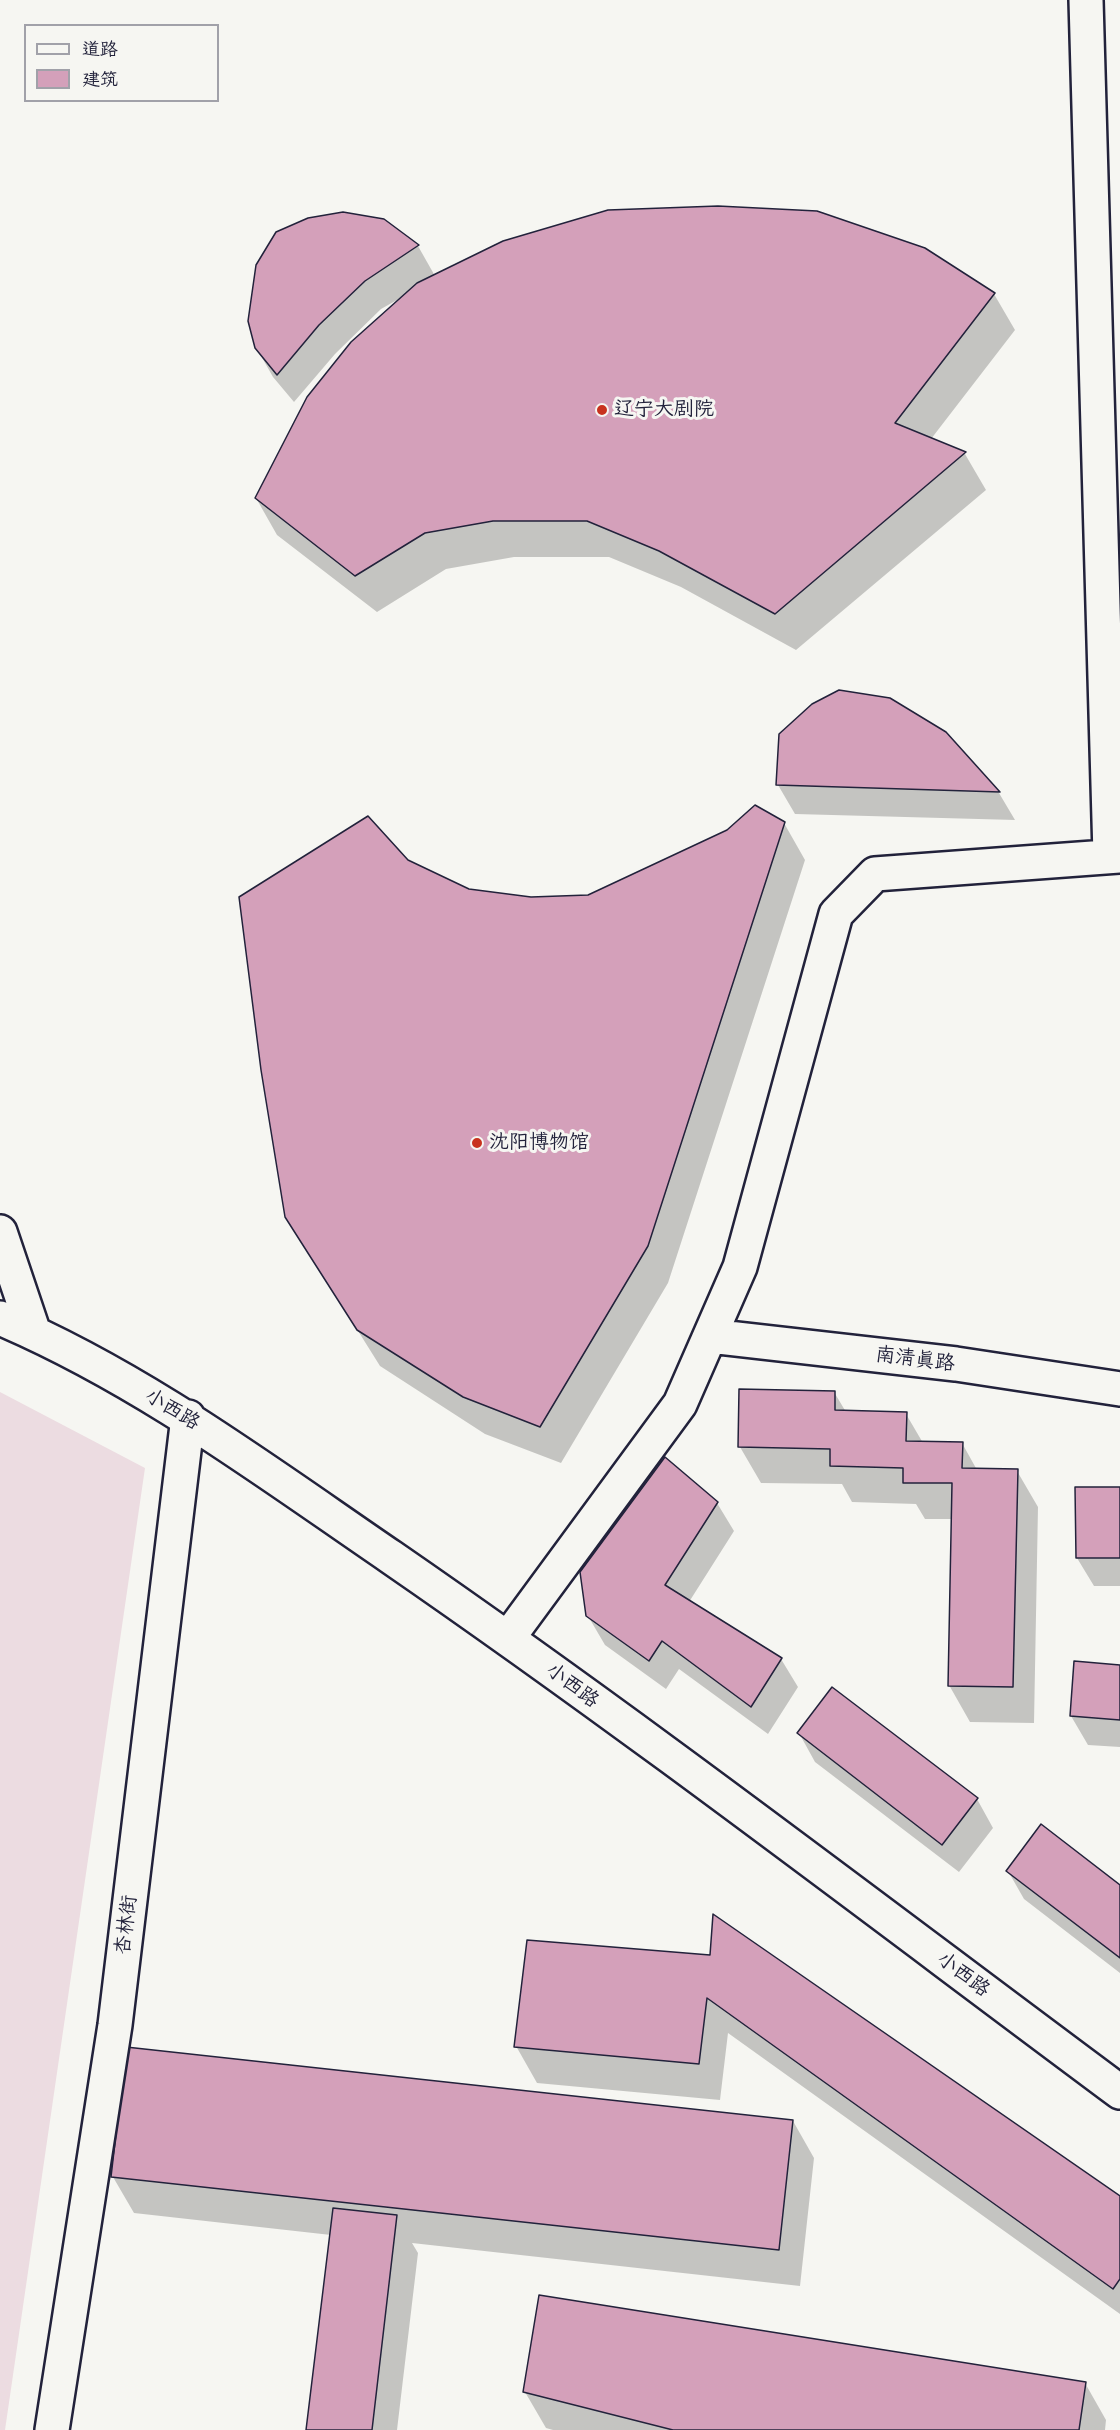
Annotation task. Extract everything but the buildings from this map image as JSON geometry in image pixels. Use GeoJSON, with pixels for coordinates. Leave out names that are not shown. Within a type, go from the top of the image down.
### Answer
{"type":"FeatureCollection","features":[{"type":"Feature","properties":{"kind":"street"},"geometry":{"type":"LineString","coordinates":[[508,1638],[680,1404],[740,1267],[836,914],[875,874],[1115,856],[1086,0]]}},
{"type":"Feature","properties":{"kind":"street"},"geometry":{"type":"LineString","coordinates":[[0,1232],[34,1333]]}},
{"type":"Feature","properties":{"kind":"street","name":"小西路"},"geometry":{"type":"LineString","coordinates":[[0,1318],[34,1333],[188,1417],[508,1638],[1120,2092]]}},
{"type":"Feature","properties":{"kind":"street","name":"南清真路"},"geometry":{"type":"LineString","coordinates":[[710,1336],[956,1364],[1120,1389]]}},
{"type":"Feature","properties":{"kind":"street","name":"杏林街"},"geometry":{"type":"LineString","coordinates":[[52,2430],[115,2025],[188,1417]]}},
{"type":"Feature","properties":{"kind":"shaded area"},"geometry":{"type":"Polygon","coordinates":[[[0,1392],[145,1468],[5,2430],[0,2430],[0,1392]]]}},
{"type":"Feature","properties":{"kind":"place","name":"辽宁大剧院"},"geometry":{"type":"Point","coordinates":[602,410]}},
{"type":"Feature","properties":{"kind":"place","name":"沈阳博物馆"},"geometry":{"type":"Point","coordinates":[477,1143]}}]}
